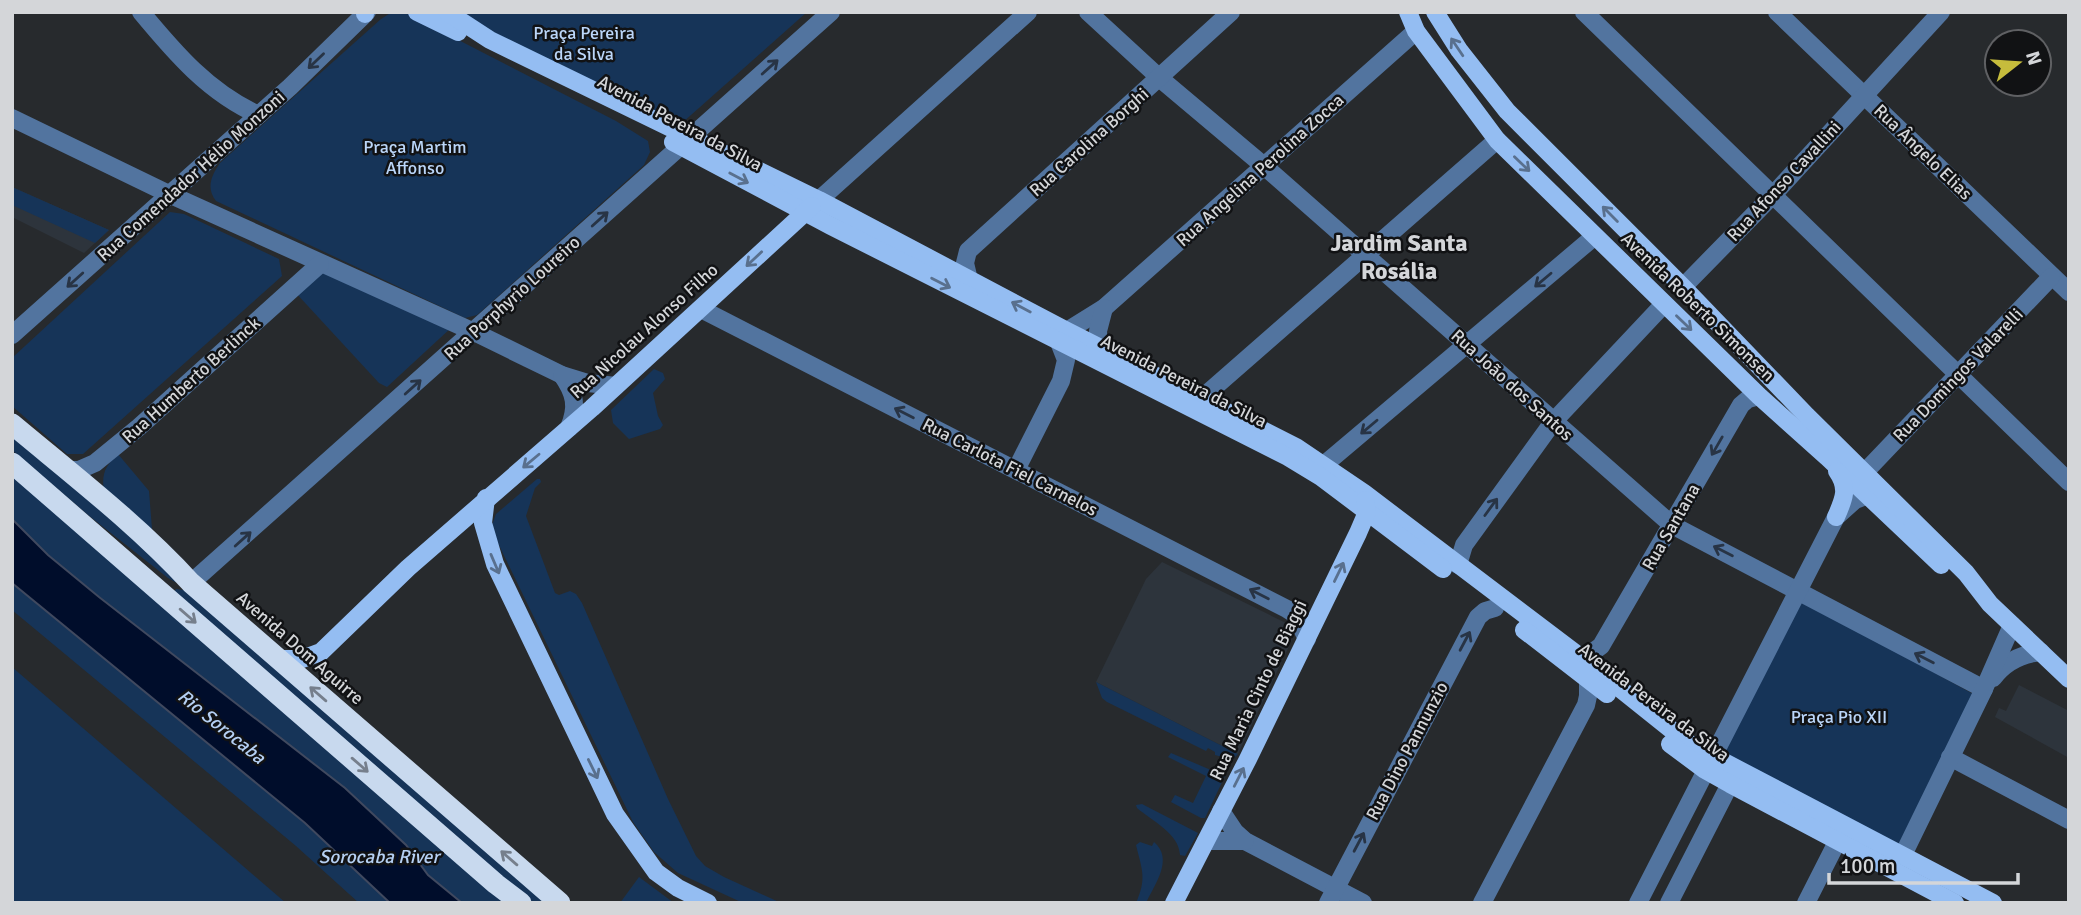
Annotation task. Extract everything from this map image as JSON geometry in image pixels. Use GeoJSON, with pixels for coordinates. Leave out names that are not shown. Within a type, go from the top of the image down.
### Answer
{"type":"FeatureCollection","features":[{"type":"Feature","properties":{"kind":"highway","name":"Avenida Dom Aguirre"},"geometry":{"type":"LineString","coordinates":[[12,424],[560,903]]}},
{"type":"Feature","properties":{"kind":"highway"},"geometry":{"type":"LineString","coordinates":[[12,463],[521,903]]}},
{"type":"Feature","properties":{"kind":"highway"},"geometry":{"type":"LineString","coordinates":[[81,523],[176,588],[185,588],[191,583]]}},
{"type":"Feature","properties":{"kind":"main road","name":"Avenida Pereira da Silva"},"geometry":{"type":"LineString","coordinates":[[417,12],[686,143],[819,201],[969,280],[1063,337]]}},
{"type":"Feature","properties":{"kind":"main road","name":"Avenida Pereira da Silva"},"geometry":{"type":"LineString","coordinates":[[447,12],[490,40],[686,143],[804,212],[1092,351],[1202,398],[1325,464],[1583,659],[1688,744],[1730,784],[1955,903]]}},
{"type":"Feature","properties":{"kind":"main road","name":"Avenida Roberto Simonsen"},"geometry":{"type":"LineString","coordinates":[[1408,12],[1416,31],[1497,140],[1759,396],[1868,495],[1958,582],[1990,604]]}},
{"type":"Feature","properties":{"kind":"main road","name":"Avenida Roberto Simonsen"},"geometry":{"type":"LineString","coordinates":[[1435,12],[1459,50],[1507,111],[1807,416],[1959,566],[1990,604],[2069,679]]}},
{"type":"Feature","properties":{"kind":"main road"},"geometry":{"type":"LineString","coordinates":[[781,200],[786,220],[784,231]]}},
{"type":"Feature","properties":{"kind":"main road","name":"Rua Nicolau Alonso Filho"},"geometry":{"type":"LineString","coordinates":[[279,659],[302,659],[321,652],[408,568],[592,408],[819,201]]}},
{"type":"Feature","properties":{"kind":"main road","name":"Avenida Pereira da Silva"},"geometry":{"type":"LineString","coordinates":[[1092,351],[1321,477],[1588,679],[1709,763],[1903,855],[1993,903]]}},
{"type":"Feature","properties":{"kind":"main road"},"geometry":{"type":"LineString","coordinates":[[1759,396],[1777,397],[1807,416]]}},
{"type":"Feature","properties":{"kind":"main road"},"geometry":{"type":"LineString","coordinates":[[1827,457],[1856,475],[1864,473]]}},
{"type":"Feature","properties":{"kind":"main road"},"geometry":{"type":"LineString","coordinates":[[1827,457],[1845,484],[1846,492],[1836,517]]}},
{"type":"Feature","properties":{"kind":"main road"},"geometry":{"type":"LineString","coordinates":[[1364,493],[1367,512]]}},
{"type":"Feature","properties":{"kind":"main road"},"geometry":{"type":"LineString","coordinates":[[1868,495],[1880,498],[1932,548],[1959,566]]}},
{"type":"Feature","properties":{"kind":"main road"},"geometry":{"type":"LineString","coordinates":[[486,498],[483,523],[495,564],[615,814],[656,872],[678,888],[708,903]]}},
{"type":"Feature","properties":{"kind":"main road","name":"Rua Maria Cinto de Biaggi"},"geometry":{"type":"LineString","coordinates":[[1174,903],[1307,639],[1367,512]]}},
{"type":"Feature","properties":{"kind":"street"},"geometry":{"type":"LineString","coordinates":[[141,12],[189,68],[240,107],[259,115]]}},
{"type":"Feature","properties":{"kind":"street","name":"Rua Porphyrio Loureiro"},"geometry":{"type":"LineString","coordinates":[[191,583],[831,12]]}},
{"type":"Feature","properties":{"kind":"street","name":"Rua Nicolau Alonso Filho"},"geometry":{"type":"LineString","coordinates":[[819,201],[1028,12]]}},
{"type":"Feature","properties":{"kind":"street","name":"Rua João dos Santos"},"geometry":{"type":"LineString","coordinates":[[1088,12],[1159,78],[1264,166],[1672,524],[1984,689]]}},
{"type":"Feature","properties":{"kind":"street","name":"Rua Carolina Borghi"},"geometry":{"type":"LineString","coordinates":[[969,280],[965,263],[968,251],[1231,12]]}},
{"type":"Feature","properties":{"kind":"street"},"geometry":{"type":"LineString","coordinates":[[1584,12],[2069,482]]}},
{"type":"Feature","properties":{"kind":"street","name":"Rua Ângelo Elias"},"geometry":{"type":"LineString","coordinates":[[1777,12],[2069,292]]}},
{"type":"Feature","properties":{"kind":"street","name":"Rua Afonso Cavallini"},"geometry":{"type":"LineString","coordinates":[[1683,287],[1773,195],[1941,12]]}},
{"type":"Feature","properties":{"kind":"street","name":"Rua Comendador Hélio Monzoni"},"geometry":{"type":"LineString","coordinates":[[12,335],[259,115],[366,13]]}},
{"type":"Feature","properties":{"kind":"street","name":"Rua Angelina Perolina Zocca"},"geometry":{"type":"LineString","coordinates":[[1063,337],[1104,308],[1416,31]]}},
{"type":"Feature","properties":{"kind":"street"},"geometry":{"type":"LineString","coordinates":[[12,118],[203,210],[474,332],[562,375],[588,383],[616,386]]}},
{"type":"Feature","properties":{"kind":"street"},"geometry":{"type":"LineString","coordinates":[[1202,398],[1497,140]]}},
{"type":"Feature","properties":{"kind":"street"},"geometry":{"type":"LineString","coordinates":[[203,210],[194,191],[204,165]]}},
{"type":"Feature","properties":{"kind":"street"},"geometry":{"type":"LineString","coordinates":[[1325,464],[1595,236]]}},
{"type":"Feature","properties":{"kind":"street"},"geometry":{"type":"LineString","coordinates":[[279,245],[291,255],[295,266],[294,278],[286,296]]}},
{"type":"Feature","properties":{"kind":"street","name":"Rua Humberto Berlinck"},"geometry":{"type":"LineString","coordinates":[[95,463],[139,427],[320,264]]}},
{"type":"Feature","properties":{"kind":"street","name":"Rua Domingos Valarelli"},"geometry":{"type":"LineString","coordinates":[[1864,473],[2051,277]]}},
{"type":"Feature","properties":{"kind":"street"},"geometry":{"type":"LineString","coordinates":[[1458,565],[1464,545],[1553,422],[1664,304]]}},
{"type":"Feature","properties":{"kind":"street"},"geometry":{"type":"LineString","coordinates":[[1061,382],[1092,351],[1104,308]]}},
{"type":"Feature","properties":{"kind":"street","name":"Rua Carlota Fiel Carnelos"},"geometry":{"type":"LineString","coordinates":[[701,309],[1287,609],[1295,614],[1307,639]]}},
{"type":"Feature","properties":{"kind":"street"},"geometry":{"type":"LineString","coordinates":[[1016,470],[1061,382],[1066,360],[1063,337]]}},
{"type":"Feature","properties":{"kind":"street"},"geometry":{"type":"LineString","coordinates":[[1231,413],[1226,401],[1235,369]]}},
{"type":"Feature","properties":{"kind":"street"},"geometry":{"type":"LineString","coordinates":[[562,375],[585,396],[592,408]]}},
{"type":"Feature","properties":{"kind":"street"},"geometry":{"type":"LineString","coordinates":[[562,375],[575,398],[576,408],[569,428]]}},
{"type":"Feature","properties":{"kind":"street","name":"Rua Santana"},"geometry":{"type":"LineString","coordinates":[[1583,659],[1601,646],[1741,405],[1748,399],[1759,396]]}},
{"type":"Feature","properties":{"kind":"street"},"geometry":{"type":"LineString","coordinates":[[62,466],[79,470],[95,463],[93,487],[96,496]]}},
{"type":"Feature","properties":{"kind":"street"},"geometry":{"type":"LineString","coordinates":[[1638,903],[1836,517],[1849,505],[1868,495]]}},
{"type":"Feature","properties":{"kind":"street","name":"Rua Dino Pannunzio"},"geometry":{"type":"LineString","coordinates":[[1331,896],[1478,617],[1495,608]]}},
{"type":"Feature","properties":{"kind":"street"},"geometry":{"type":"LineString","coordinates":[[1884,866],[1903,855],[1984,689],[2012,625]]}},
{"type":"Feature","properties":{"kind":"street"},"geometry":{"type":"LineString","coordinates":[[1984,689],[2004,665],[2018,657],[2040,652]]}},
{"type":"Feature","properties":{"kind":"street"},"geometry":{"type":"LineString","coordinates":[[1482,903],[1586,705],[1588,679]]}},
{"type":"Feature","properties":{"kind":"street"},"geometry":{"type":"LineString","coordinates":[[1950,757],[2069,820]]}},
{"type":"Feature","properties":{"kind":"street"},"geometry":{"type":"LineString","coordinates":[[1669,903],[1730,784]]}},
{"type":"Feature","properties":{"kind":"street"},"geometry":{"type":"LineString","coordinates":[[1221,811],[1234,832],[1245,841],[1331,896],[1363,903]]}},
{"type":"Feature","properties":{"kind":"street"},"geometry":{"type":"LineString","coordinates":[[1206,841],[1245,841]]}},
{"type":"Feature","properties":{"kind":"street"},"geometry":{"type":"LineString","coordinates":[[1806,903],[1838,842]]}},
{"type":"Feature","properties":{"kind":"shaded area"},"geometry":{"type":"Polygon","coordinates":[[[12,187],[109,230],[84,253],[12,217],[12,187]]]}},
{"type":"Feature","properties":{"kind":"shaded area"},"geometry":{"type":"Polygon","coordinates":[[[1162,562],[1286,623],[1291,631],[1292,640],[1238,754],[1096,682],[1146,579],[1162,562]]]}},
{"type":"Feature","properties":{"kind":"shaded area"},"geometry":{"type":"Polygon","coordinates":[[[2019,685],[2069,711],[2069,758],[1995,717],[1999,708],[2006,711],[2019,685]]]}},
{"type":"Feature","properties":{"kind":"green space","name":"Praça Martim Affonso"},"geometry":{"type":"Polygon","coordinates":[[[392,12],[406,13],[616,121],[648,141],[650,152],[644,165],[477,315],[465,318],[216,201],[211,191],[212,177],[220,163],[392,12]]]}},
{"type":"Feature","properties":{"kind":"green space","name":"Praça Pereira da Silva"},"geometry":{"type":"Polygon","coordinates":[[[457,12],[807,12],[682,123],[492,34],[457,12]]]}},
{"type":"Feature","properties":{"kind":"green space"},"geometry":{"type":"Polygon","coordinates":[[[12,187],[109,230],[95,243],[12,205],[12,187]]]}},
{"type":"Feature","properties":{"kind":"green space"},"geometry":{"type":"Polygon","coordinates":[[[170,212],[184,214],[279,259],[282,276],[83,454],[67,454],[12,406],[12,358],[170,212]]]}},
{"type":"Feature","properties":{"kind":"green space"},"geometry":{"type":"Polygon","coordinates":[[[321,268],[452,327],[387,387],[379,383],[295,292],[321,268]]]}},
{"type":"Feature","properties":{"kind":"green space"},"geometry":{"type":"Polygon","coordinates":[[[654,369],[663,373],[665,379],[653,393],[663,425],[660,429],[629,439],[613,423],[611,410],[654,369]]]}},
{"type":"Feature","properties":{"kind":"green space"},"geometry":{"type":"Polygon","coordinates":[[[12,434],[181,579],[175,582],[168,578],[12,450],[12,434]]]}},
{"type":"Feature","properties":{"kind":"green space"},"geometry":{"type":"Polygon","coordinates":[[[118,454],[149,491],[152,529],[104,490],[105,470],[118,454]]]}},
{"type":"Feature","properties":{"kind":"green space"},"geometry":{"type":"Polygon","coordinates":[[[12,472],[510,903],[359,903],[296,846],[12,610],[12,472]]]}},
{"type":"Feature","properties":{"kind":"green space"},"geometry":{"type":"Polygon","coordinates":[[[537,479],[541,482],[535,488],[526,516],[555,593],[559,595],[570,591],[576,594],[582,603],[668,799],[696,856],[705,866],[724,877],[781,903],[743,903],[678,873],[654,852],[633,822],[496,539],[492,525],[496,514],[537,479]]]}},
{"type":"Feature","properties":{"kind":"green space"},"geometry":{"type":"Polygon","coordinates":[[[176,589],[190,591],[547,903],[534,903],[489,869],[174,592],[176,589]]]}},
{"type":"Feature","properties":{"kind":"green space","name":"Praça Pio XII"},"geometry":{"type":"Polygon","coordinates":[[[1803,600],[1973,694],[1899,844],[1723,753],[1803,600]]]}},
{"type":"Feature","properties":{"kind":"green space"},"geometry":{"type":"Polygon","coordinates":[[[12,667],[286,903],[12,903],[12,667]]]}},
{"type":"Feature","properties":{"kind":"green space"},"geometry":{"type":"Polygon","coordinates":[[[1096,682],[1238,754],[1232,760],[1215,755],[1215,752],[1208,748],[1206,751],[1107,702],[1102,698],[1096,682]]]}},
{"type":"Feature","properties":{"kind":"green space"},"geometry":{"type":"Polygon","coordinates":[[[1171,753],[1225,776],[1205,818],[1171,802],[1175,795],[1193,803],[1206,776],[1168,757],[1171,753]]]}},
{"type":"Feature","properties":{"kind":"green space"},"geometry":{"type":"Polygon","coordinates":[[[1142,804],[1198,833],[1185,856],[1180,855],[1175,840],[1164,828],[1137,808],[1136,805],[1142,804]]]}},
{"type":"Feature","properties":{"kind":"green space"},"geometry":{"type":"Polygon","coordinates":[[[1140,842],[1152,846],[1154,842],[1160,849],[1163,864],[1146,903],[1136,903],[1142,880],[1136,845],[1140,842]]]}},
{"type":"Feature","properties":{"kind":"green space"},"geometry":{"type":"Polygon","coordinates":[[[639,877],[674,903],[620,903],[639,877]]]}},
{"type":"Feature","properties":{"kind":"water","name":"Sorocaba River"},"geometry":{"type":"Polygon","coordinates":[[[12,519],[48,555],[99,597],[345,788],[406,845],[428,875],[462,903],[390,903],[305,823],[12,583],[12,519]]]}},
{"type":"Feature","properties":{"kind":"district","name":"Jardim Santa Rosália"},"geometry":{"type":"Point","coordinates":[1399,257]}},
{"type":"Feature","properties":{"kind":"water label","name":"Rio Sorocaba"},"geometry":{"type":"Point","coordinates":[222,726]}}]}
